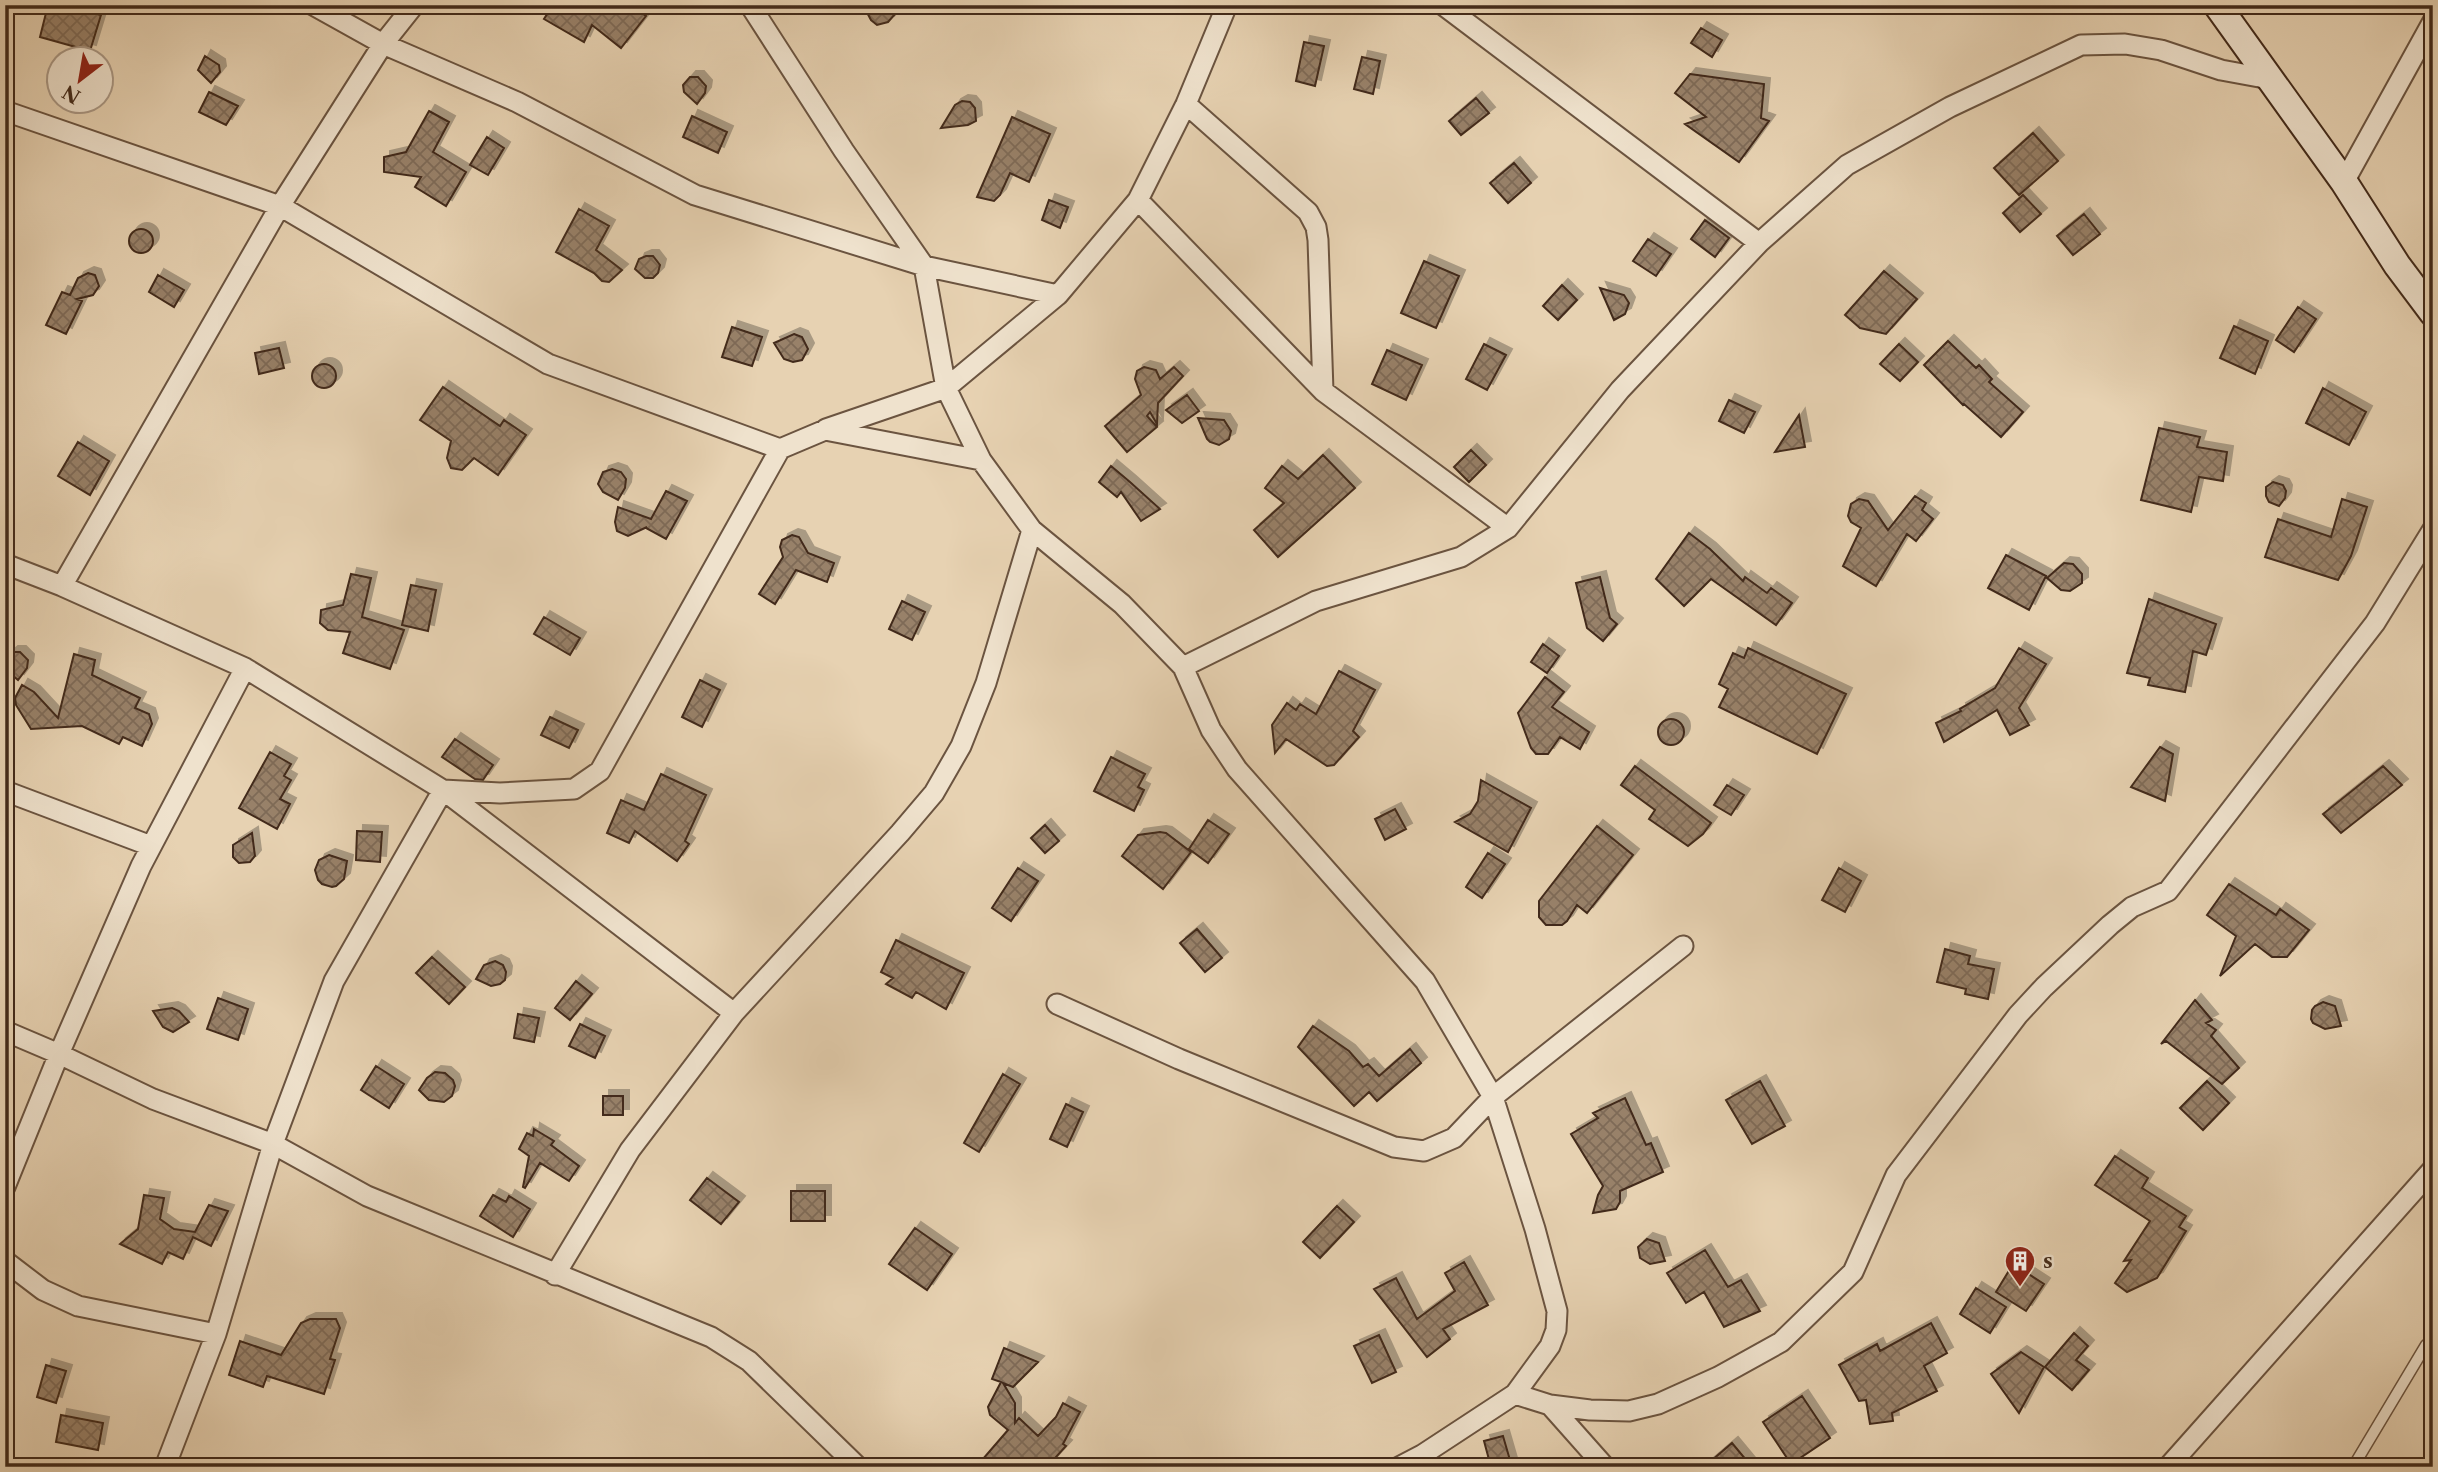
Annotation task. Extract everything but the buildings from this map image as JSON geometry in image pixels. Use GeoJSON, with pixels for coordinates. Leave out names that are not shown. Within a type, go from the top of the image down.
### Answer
{"type":"FeatureCollection","features":[{"type":"Feature","properties":{"kind":"street"},"geometry":{"type":"LineString","coordinates":[[313,5],[383,44],[517,103],[695,195],[925,266],[1058,295]]}},
{"type":"Feature","properties":{"kind":"street"},"geometry":{"type":"LineString","coordinates":[[62,586],[280,206],[383,44],[414,5]]}},
{"type":"Feature","properties":{"kind":"street"},"geometry":{"type":"LineString","coordinates":[[750,5],[844,151],[925,266],[946,388],[981,460],[1032,530],[1122,604],[1183,667],[1211,730],[1237,769],[1425,981],[1493,1097],[1535,1229],[1557,1311],[1556,1330],[1550,1346],[1516,1394],[1399,1467]]}},
{"type":"Feature","properties":{"kind":"street"},"geometry":{"type":"LineString","coordinates":[[443,790],[500,793],[574,789],[600,771],[780,449],[825,430],[946,388],[1058,295],[1138,200],[1186,104],[1227,5]]}},
{"type":"Feature","properties":{"kind":"street"},"geometry":{"type":"LineString","coordinates":[[1443,5],[1759,243]]}},
{"type":"Feature","properties":{"kind":"street"},"geometry":{"type":"LineString","coordinates":[[2217,5],[2344,182],[2397,265],[2433,313]]}},
{"type":"Feature","properties":{"kind":"street"},"geometry":{"type":"LineString","coordinates":[[2344,182],[2433,21]]}},
{"type":"Feature","properties":{"kind":"street"},"geometry":{"type":"LineString","coordinates":[[1183,667],[1316,601],[1461,557],[1508,528],[1620,390],[1759,243],[1847,166],[1950,107],[2081,45],[2125,44],[2161,50],[2221,70],[2270,79]]}},
{"type":"Feature","properties":{"kind":"street"},"geometry":{"type":"LineString","coordinates":[[1186,104],[1308,212],[1316,227],[1323,391]]}},
{"type":"Feature","properties":{"kind":"street"},"geometry":{"type":"LineString","coordinates":[[5,111],[280,206],[548,364],[780,449]]}},
{"type":"Feature","properties":{"kind":"street"},"geometry":{"type":"LineString","coordinates":[[1138,200],[1323,391],[1508,528]]}},
{"type":"Feature","properties":{"kind":"street"},"geometry":{"type":"LineString","coordinates":[[825,430],[981,460]]}},
{"type":"Feature","properties":{"kind":"street"},"geometry":{"type":"LineString","coordinates":[[1516,1394],[1550,1405],[1590,1410],[1629,1410],[1658,1404],[1718,1377],[1781,1342],[1836,1291],[1853,1272],[1896,1175],[2018,1016],[2044,987],[2110,925],[2132,907],[2168,891],[2375,623],[2433,529]]}},
{"type":"Feature","properties":{"kind":"street"},"geometry":{"type":"LineString","coordinates":[[555,1275],[630,1150],[734,1013],[934,793],[961,746],[986,683],[1032,530]]}},
{"type":"Feature","properties":{"kind":"street"},"geometry":{"type":"LineString","coordinates":[[5,564],[62,586],[244,668],[443,790],[734,1013]]}},
{"type":"Feature","properties":{"kind":"street"},"geometry":{"type":"LineString","coordinates":[[5,1187],[59,1054],[141,866],[244,668]]}},
{"type":"Feature","properties":{"kind":"street"},"geometry":{"type":"LineString","coordinates":[[166,1467],[216,1334],[273,1144],[334,981],[443,790]]}},
{"type":"Feature","properties":{"kind":"street"},"geometry":{"type":"LineString","coordinates":[[5,791],[151,846]]}},
{"type":"Feature","properties":{"kind":"street"},"geometry":{"type":"LineString","coordinates":[[1057,1004],[1179,1059],[1394,1147],[1424,1151],[1454,1138],[1493,1097],[1683,946]]}},
{"type":"Feature","properties":{"kind":"street"},"geometry":{"type":"LineString","coordinates":[[5,1031],[153,1099],[273,1144],[367,1196],[711,1338],[749,1361],[858,1467]]}},
{"type":"Feature","properties":{"kind":"street"},"geometry":{"type":"LineString","coordinates":[[2168,1467],[2433,1169]]}},
{"type":"Feature","properties":{"kind":"street"},"geometry":{"type":"LineString","coordinates":[[5,1261],[43,1290],[78,1306],[216,1334]]}},
{"type":"Feature","properties":{"kind":"street"},"geometry":{"type":"LineString","coordinates":[[1550,1405],[1605,1467]]}},
{"type":"Feature","properties":{"kind":"lane"},"geometry":{"type":"LineString","coordinates":[[2353,1467],[2426,1345],[2433,1340]]}},
{"type":"Feature","properties":{"kind":"place","name":"s"},"geometry":{"type":"Point","coordinates":[2020,1288]}}]}
